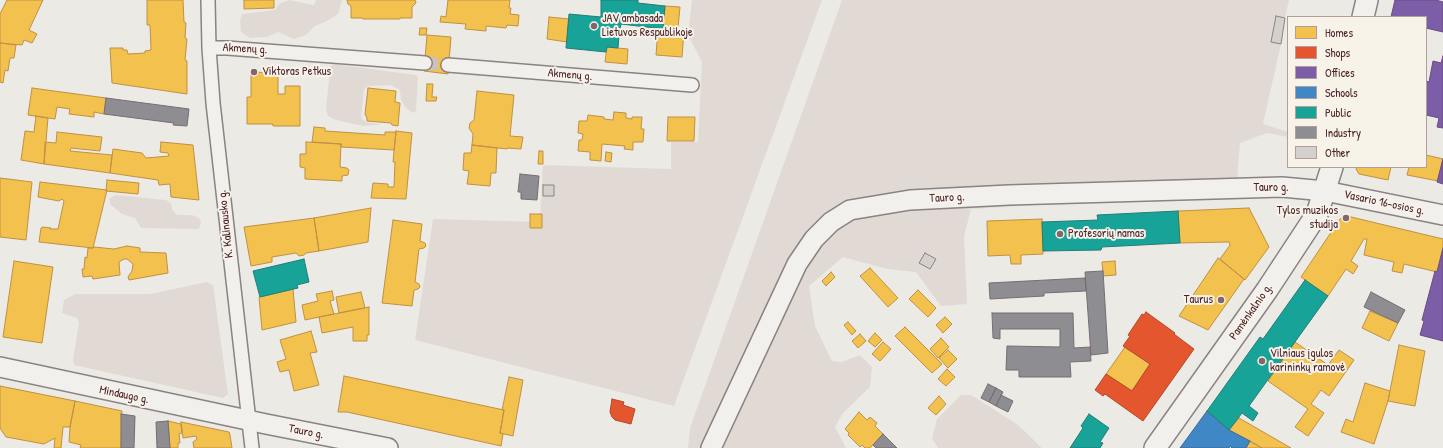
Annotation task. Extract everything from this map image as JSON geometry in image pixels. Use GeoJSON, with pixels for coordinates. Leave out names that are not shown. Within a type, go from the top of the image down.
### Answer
{"type":"FeatureCollection","features":[{"type":"Feature","properties":{"kind":"main road"},"geometry":{"type":"LineString","coordinates":[[1363,16],[1367,0]]}},
{"type":"Feature","properties":{"kind":"main road","name":"Pamėnkalnio g."},"geometry":{"type":"LineString","coordinates":[[1155,448],[1278,273],[1317,214],[1332,168]]}},
{"type":"Feature","properties":{"kind":"main road","name":"Tauro g."},"geometry":{"type":"LineString","coordinates":[[711,448],[797,264],[814,239],[831,222],[850,210],[910,200],[1002,195],[1282,187],[1325,191]]}},
{"type":"Feature","properties":{"kind":"main road","name":"Vasario 16-osios g."},"geometry":{"type":"LineString","coordinates":[[1325,191],[1443,215]]}},
{"type":"Feature","properties":{"kind":"main road","name":"Mindaugo g."},"geometry":{"type":"LineString","coordinates":[[0,367],[248,421]]}},
{"type":"Feature","properties":{"kind":"main road","name":"Tauro g."},"geometry":{"type":"LineString","coordinates":[[248,421],[388,448]]}},
{"type":"Feature","properties":{"kind":"street","name":"K. Kalinausko g."},"geometry":{"type":"LineString","coordinates":[[208,0],[209,48],[216,123],[252,448]]}},
{"type":"Feature","properties":{"kind":"street","name":"Akmenų g."},"geometry":{"type":"LineString","coordinates":[[209,48],[227,48],[425,63]]}},
{"type":"Feature","properties":{"kind":"street","name":"Akmenų g."},"geometry":{"type":"LineString","coordinates":[[448,65],[692,85]]}},
{"type":"Feature","properties":{"kind":"shaded area"},"geometry":{"type":"Polygon","coordinates":[[[289,0],[314,5],[316,0],[342,0],[338,14],[315,26],[306,35],[294,39],[278,32],[267,37],[250,38],[241,32],[240,20],[242,14],[275,10],[279,4],[289,0]]]}},
{"type":"Feature","properties":{"kind":"shaded area"},"geometry":{"type":"Polygon","coordinates":[[[692,0],[822,0],[674,406],[415,340],[433,219],[540,222],[543,165],[671,169],[671,142],[698,142],[702,62],[688,35],[692,0]]]}},
{"type":"Feature","properties":{"kind":"shaded area"},"geometry":{"type":"Polygon","coordinates":[[[842,0],[1289,0],[1285,18],[1276,16],[1281,44],[1263,124],[1287,132],[1287,137],[1267,133],[1240,143],[1237,180],[1073,186],[1068,203],[971,209],[964,237],[967,304],[941,306],[916,272],[887,269],[843,257],[809,286],[815,326],[832,361],[842,362],[860,355],[872,367],[870,387],[843,413],[835,427],[846,448],[688,448],[690,428],[842,0]]]}},
{"type":"Feature","properties":{"kind":"shaded area"},"geometry":{"type":"Polygon","coordinates":[[[333,64],[416,75],[418,77],[416,111],[413,113],[406,108],[401,100],[400,90],[391,85],[367,86],[364,90],[361,118],[366,122],[381,124],[363,126],[336,120],[328,116],[326,110],[330,67],[333,64]]]}},
{"type":"Feature","properties":{"kind":"shaded area"},"geometry":{"type":"Polygon","coordinates":[[[115,195],[166,200],[171,203],[172,209],[177,215],[192,215],[199,218],[201,223],[199,229],[141,228],[135,218],[122,214],[111,205],[109,199],[115,195]]]}},
{"type":"Feature","properties":{"kind":"shaded area"},"geometry":{"type":"Polygon","coordinates":[[[207,282],[213,285],[228,394],[223,398],[74,365],[73,360],[79,323],[77,318],[62,313],[64,300],[75,294],[150,294],[207,282]]]}},
{"type":"Feature","properties":{"kind":"shaded area"},"geometry":{"type":"Polygon","coordinates":[[[961,395],[971,395],[1017,424],[1042,448],[938,448],[932,438],[937,419],[961,395]]]}},
{"type":"Feature","properties":{"kind":"building: Homes"},"geometry":{"type":"Polygon","coordinates":[[[7,0],[43,0],[29,30],[37,34],[32,43],[24,40],[22,45],[0,43],[0,14],[7,0]]]}},
{"type":"Feature","properties":{"kind":"building: Homes"},"geometry":{"type":"Polygon","coordinates":[[[147,0],[183,0],[184,22],[186,23],[185,38],[187,39],[185,60],[187,61],[187,94],[112,83],[110,48],[123,48],[123,50],[127,50],[128,54],[145,53],[145,51],[151,50],[150,25],[147,25],[147,0]]]}},
{"type":"Feature","properties":{"kind":"building: Homes"},"geometry":{"type":"Polygon","coordinates":[[[244,0],[274,0],[274,8],[244,9],[244,0]]]}},
{"type":"Feature","properties":{"kind":"building: Homes"},"geometry":{"type":"Polygon","coordinates":[[[347,0],[415,0],[416,2],[412,7],[412,18],[363,19],[351,18],[351,6],[348,4],[347,0]]]}},
{"type":"Feature","properties":{"kind":"building: Homes"},"geometry":{"type":"Polygon","coordinates":[[[448,0],[510,0],[510,14],[519,15],[518,26],[507,25],[506,28],[486,26],[486,31],[465,29],[466,24],[440,22],[441,16],[446,17],[448,0]]]}},
{"type":"Feature","properties":{"kind":"building: Homes"},"geometry":{"type":"Polygon","coordinates":[[[665,6],[680,7],[678,28],[666,27],[666,29],[663,29],[665,6]]]}},
{"type":"Feature","properties":{"kind":"building: Homes"},"geometry":{"type":"Polygon","coordinates":[[[549,17],[569,19],[567,42],[547,39],[549,17]]]}},
{"type":"Feature","properties":{"kind":"building: Homes"},"geometry":{"type":"Polygon","coordinates":[[[420,28],[427,28],[426,35],[419,35],[420,28]]]}},
{"type":"Feature","properties":{"kind":"building: Homes"},"geometry":{"type":"Polygon","coordinates":[[[658,29],[684,31],[682,57],[656,55],[658,29]]]}},
{"type":"Feature","properties":{"kind":"building: Homes"},"geometry":{"type":"Polygon","coordinates":[[[427,35],[451,37],[448,74],[424,71],[427,35]]]}},
{"type":"Feature","properties":{"kind":"building: Homes"},"geometry":{"type":"Polygon","coordinates":[[[0,43],[16,45],[14,58],[10,58],[8,71],[5,70],[3,83],[0,82],[0,43]]]}},
{"type":"Feature","properties":{"kind":"building: Homes"},"geometry":{"type":"Polygon","coordinates":[[[607,47],[628,49],[627,64],[605,62],[607,47]]]}},
{"type":"Feature","properties":{"kind":"building: Homes"},"geometry":{"type":"Polygon","coordinates":[[[251,72],[278,73],[278,94],[285,94],[285,86],[300,86],[300,126],[247,124],[247,97],[251,97],[251,72]]]}},
{"type":"Feature","properties":{"kind":"building: Homes"},"geometry":{"type":"Polygon","coordinates":[[[427,84],[433,84],[432,97],[437,97],[436,101],[426,101],[427,84]]]}},
{"type":"Feature","properties":{"kind":"building: Homes"},"geometry":{"type":"Polygon","coordinates":[[[32,88],[106,98],[104,114],[94,112],[94,117],[69,114],[70,109],[57,107],[55,119],[28,115],[32,88]]]}},
{"type":"Feature","properties":{"kind":"building: Homes"},"geometry":{"type":"Polygon","coordinates":[[[368,88],[396,91],[395,102],[400,103],[398,126],[392,125],[391,123],[367,121],[365,114],[368,88]]]}},
{"type":"Feature","properties":{"kind":"building: Homes"},"geometry":{"type":"Polygon","coordinates":[[[477,91],[514,95],[510,136],[523,137],[521,149],[472,145],[473,134],[469,128],[470,123],[474,120],[477,91]]]}},
{"type":"Feature","properties":{"kind":"building: Homes"},"geometry":{"type":"Polygon","coordinates":[[[614,112],[626,113],[626,118],[632,119],[632,117],[642,117],[641,129],[644,129],[643,142],[633,142],[633,150],[624,149],[625,146],[602,144],[601,161],[590,160],[590,152],[578,151],[579,140],[582,140],[583,134],[578,133],[579,121],[587,121],[588,115],[613,120],[614,112]]]}},
{"type":"Feature","properties":{"kind":"building: Homes"},"geometry":{"type":"Polygon","coordinates":[[[36,116],[48,118],[44,164],[21,160],[25,131],[34,132],[36,116]]]}},
{"type":"Feature","properties":{"kind":"building: Homes"},"geometry":{"type":"Polygon","coordinates":[[[668,117],[695,117],[694,141],[667,141],[668,117]]]}},
{"type":"Feature","properties":{"kind":"building: Homes"},"geometry":{"type":"Polygon","coordinates":[[[314,127],[325,128],[325,131],[385,135],[385,132],[396,132],[394,150],[341,147],[341,144],[312,142],[314,127]]]}},
{"type":"Feature","properties":{"kind":"building: Homes"},"geometry":{"type":"Polygon","coordinates":[[[396,131],[412,133],[406,199],[371,198],[373,183],[388,184],[388,187],[394,187],[395,162],[393,162],[396,131]]]}},
{"type":"Feature","properties":{"kind":"building: Homes"},"geometry":{"type":"Polygon","coordinates":[[[57,132],[102,137],[100,151],[71,148],[70,151],[112,155],[110,173],[44,164],[45,142],[56,143],[57,132]]]}},
{"type":"Feature","properties":{"kind":"building: Homes"},"geometry":{"type":"Polygon","coordinates":[[[161,142],[193,145],[199,200],[171,197],[170,184],[159,185],[158,180],[110,173],[113,149],[142,153],[146,158],[169,156],[168,153],[160,152],[161,142]]]}},
{"type":"Feature","properties":{"kind":"building: Homes"},"geometry":{"type":"Polygon","coordinates":[[[306,142],[341,144],[340,167],[347,168],[349,170],[348,175],[342,176],[342,181],[305,179],[305,168],[300,167],[300,154],[306,154],[306,142]]]}},
{"type":"Feature","properties":{"kind":"building: Homes"},"geometry":{"type":"Polygon","coordinates":[[[472,145],[497,148],[496,173],[491,173],[490,186],[467,184],[469,171],[463,170],[464,153],[471,153],[472,145]]]}},
{"type":"Feature","properties":{"kind":"building: Homes"},"geometry":{"type":"Polygon","coordinates":[[[539,151],[543,151],[543,164],[538,164],[539,151]]]}},
{"type":"Feature","properties":{"kind":"building: Homes"},"geometry":{"type":"Polygon","coordinates":[[[606,152],[612,153],[611,162],[605,161],[606,152]]]}},
{"type":"Feature","properties":{"kind":"building: Homes"},"geometry":{"type":"Polygon","coordinates":[[[1427,155],[1443,159],[1438,181],[1407,175],[1409,168],[1427,168],[1427,155]]]}},
{"type":"Feature","properties":{"kind":"building: Homes"},"geometry":{"type":"Polygon","coordinates":[[[1391,168],[1388,180],[1359,174],[1356,169],[1391,168]]]}},
{"type":"Feature","properties":{"kind":"building: Homes"},"geometry":{"type":"Polygon","coordinates":[[[0,178],[32,182],[26,240],[0,237],[0,178]]]}},
{"type":"Feature","properties":{"kind":"building: Homes"},"geometry":{"type":"Polygon","coordinates":[[[107,180],[139,183],[138,194],[106,191],[107,180]]]}},
{"type":"Feature","properties":{"kind":"building: Homes"},"geometry":{"type":"Polygon","coordinates":[[[40,182],[107,190],[93,248],[39,242],[41,228],[58,229],[64,201],[62,199],[59,201],[38,197],[40,182]]]}},
{"type":"Feature","properties":{"kind":"building: Homes"},"geometry":{"type":"Polygon","coordinates":[[[371,208],[368,242],[319,251],[314,218],[371,208]]]}},
{"type":"Feature","properties":{"kind":"building: Homes"},"geometry":{"type":"Polygon","coordinates":[[[1249,208],[1269,247],[1245,280],[1220,259],[1230,245],[1229,242],[1180,243],[1178,211],[1249,208]]]}},
{"type":"Feature","properties":{"kind":"building: Homes"},"geometry":{"type":"Polygon","coordinates":[[[530,214],[542,214],[542,228],[530,228],[530,214]]]}},
{"type":"Feature","properties":{"kind":"building: Homes"},"geometry":{"type":"Polygon","coordinates":[[[1347,216],[1443,239],[1443,248],[1437,272],[1404,264],[1402,273],[1392,271],[1394,262],[1364,255],[1367,239],[1364,239],[1351,261],[1358,266],[1353,274],[1346,269],[1328,296],[1301,277],[1340,219],[1347,216]]]}},
{"type":"Feature","properties":{"kind":"building: Homes"},"geometry":{"type":"Polygon","coordinates":[[[314,218],[319,251],[306,253],[299,256],[296,253],[272,257],[272,262],[251,266],[244,227],[314,218]]]}},
{"type":"Feature","properties":{"kind":"building: Homes"},"geometry":{"type":"Polygon","coordinates":[[[1042,219],[1043,254],[1021,255],[1021,264],[1011,264],[1010,255],[988,256],[987,221],[1042,219]]]}},
{"type":"Feature","properties":{"kind":"building: Homes"},"geometry":{"type":"Polygon","coordinates":[[[393,220],[422,224],[420,241],[425,243],[426,246],[419,249],[415,282],[419,284],[420,287],[414,290],[412,306],[382,303],[393,220]]]}},
{"type":"Feature","properties":{"kind":"building: Homes"},"geometry":{"type":"Polygon","coordinates":[[[127,246],[140,248],[140,252],[166,253],[168,273],[129,280],[128,277],[132,271],[133,264],[127,259],[124,259],[119,262],[120,275],[93,279],[92,276],[83,277],[82,269],[84,269],[85,257],[87,258],[88,248],[94,247],[114,249],[127,246]]]}},
{"type":"Feature","properties":{"kind":"building: Homes"},"geometry":{"type":"Polygon","coordinates":[[[1218,258],[1244,279],[1208,330],[1179,316],[1218,258]]]}},
{"type":"Feature","properties":{"kind":"building: Homes"},"geometry":{"type":"Polygon","coordinates":[[[14,261],[53,267],[42,343],[3,337],[14,261]]]}},
{"type":"Feature","properties":{"kind":"building: Homes"},"geometry":{"type":"Polygon","coordinates":[[[1115,261],[1116,275],[1103,276],[1102,262],[1115,261]]]}},
{"type":"Feature","properties":{"kind":"building: Homes"},"geometry":{"type":"Polygon","coordinates":[[[870,268],[898,298],[888,307],[860,276],[870,268]]]}},
{"type":"Feature","properties":{"kind":"building: Homes"},"geometry":{"type":"Polygon","coordinates":[[[831,272],[835,277],[826,286],[822,281],[831,272]]]}},
{"type":"Feature","properties":{"kind":"building: Homes"},"geometry":{"type":"Polygon","coordinates":[[[293,289],[296,322],[262,330],[259,297],[293,289]]]}},
{"type":"Feature","properties":{"kind":"building: Homes"},"geometry":{"type":"Polygon","coordinates":[[[918,290],[936,308],[928,317],[909,299],[918,290]]]}},
{"type":"Feature","properties":{"kind":"building: Homes"},"geometry":{"type":"Polygon","coordinates":[[[332,291],[334,300],[330,301],[334,314],[305,320],[302,305],[318,301],[316,294],[332,291]]]}},
{"type":"Feature","properties":{"kind":"building: Homes"},"geometry":{"type":"Polygon","coordinates":[[[361,292],[365,308],[339,313],[336,297],[361,292]]]}},
{"type":"Feature","properties":{"kind":"building: Homes"},"geometry":{"type":"Polygon","coordinates":[[[369,307],[369,335],[367,335],[367,341],[353,341],[353,327],[322,333],[319,317],[369,307]]]}},
{"type":"Feature","properties":{"kind":"building: Homes"},"geometry":{"type":"Polygon","coordinates":[[[1370,311],[1398,323],[1389,341],[1362,328],[1370,311]]]}},
{"type":"Feature","properties":{"kind":"building: Homes"},"geometry":{"type":"Polygon","coordinates":[[[945,317],[952,324],[943,333],[936,325],[945,317]]]}},
{"type":"Feature","properties":{"kind":"building: Homes"},"geometry":{"type":"Polygon","coordinates":[[[848,322],[856,331],[852,335],[844,325],[848,322]]]}},
{"type":"Feature","properties":{"kind":"building: Homes"},"geometry":{"type":"Polygon","coordinates":[[[905,327],[942,364],[932,373],[895,336],[905,327]]]}},
{"type":"Feature","properties":{"kind":"building: Homes"},"geometry":{"type":"Polygon","coordinates":[[[311,331],[317,352],[310,353],[319,385],[294,391],[289,370],[280,372],[277,362],[286,359],[280,340],[311,331]]]}},
{"type":"Feature","properties":{"kind":"building: Homes"},"geometry":{"type":"Polygon","coordinates":[[[875,333],[882,340],[875,347],[868,341],[875,333]]]}},
{"type":"Feature","properties":{"kind":"building: Homes"},"geometry":{"type":"Polygon","coordinates":[[[860,334],[866,341],[858,348],[852,341],[860,334]]]}},
{"type":"Feature","properties":{"kind":"building: Homes"},"geometry":{"type":"Polygon","coordinates":[[[941,338],[949,347],[938,358],[930,349],[941,338]]]}},
{"type":"Feature","properties":{"kind":"building: Homes"},"geometry":{"type":"Polygon","coordinates":[[[883,342],[891,349],[880,361],[872,354],[883,342]]]}},
{"type":"Feature","properties":{"kind":"building: Homes"},"geometry":{"type":"Polygon","coordinates":[[[1295,342],[1328,365],[1339,350],[1354,360],[1329,396],[1321,390],[1311,404],[1324,413],[1308,436],[1295,427],[1308,409],[1268,381],[1295,342]]]}},
{"type":"Feature","properties":{"kind":"building: Homes"},"geometry":{"type":"Polygon","coordinates":[[[1399,345],[1425,351],[1415,406],[1388,401],[1399,345]]]}},
{"type":"Feature","properties":{"kind":"building: Homes"},"geometry":{"type":"Polygon","coordinates":[[[1125,347],[1150,364],[1132,391],[1106,374],[1125,347]]]}},
{"type":"Feature","properties":{"kind":"building: Homes"},"geometry":{"type":"Polygon","coordinates":[[[948,350],[957,359],[948,368],[939,358],[948,350]]]}},
{"type":"Feature","properties":{"kind":"building: Homes"},"geometry":{"type":"Polygon","coordinates":[[[947,369],[955,377],[946,386],[938,379],[947,369]]]}},
{"type":"Feature","properties":{"kind":"building: Homes"},"geometry":{"type":"Polygon","coordinates":[[[344,376],[504,410],[500,433],[503,434],[501,446],[347,412],[338,412],[344,376]]]}},
{"type":"Feature","properties":{"kind":"building: Homes"},"geometry":{"type":"Polygon","coordinates":[[[509,377],[523,380],[513,436],[500,433],[504,410],[502,410],[509,377]]]}},
{"type":"Feature","properties":{"kind":"building: Homes"},"geometry":{"type":"Polygon","coordinates":[[[1365,383],[1390,391],[1374,444],[1341,432],[1346,419],[1353,422],[1365,383]]]}},
{"type":"Feature","properties":{"kind":"building: Homes"},"geometry":{"type":"Polygon","coordinates":[[[0,386],[75,401],[70,427],[63,427],[61,448],[54,448],[55,438],[44,444],[6,437],[0,428],[0,386]]]}},
{"type":"Feature","properties":{"kind":"building: Homes"},"geometry":{"type":"Polygon","coordinates":[[[939,396],[946,404],[936,415],[928,408],[939,396]]]}},
{"type":"Feature","properties":{"kind":"building: Homes"},"geometry":{"type":"Polygon","coordinates":[[[75,401],[122,411],[121,448],[80,448],[81,445],[69,442],[75,401]]]}},
{"type":"Feature","properties":{"kind":"building: Homes"},"geometry":{"type":"Polygon","coordinates":[[[859,412],[867,420],[870,417],[877,423],[875,426],[883,434],[870,448],[865,448],[862,445],[860,447],[848,435],[849,433],[845,429],[859,412]]]}},
{"type":"Feature","properties":{"kind":"building: Homes"},"geometry":{"type":"Polygon","coordinates":[[[1239,418],[1291,448],[1262,448],[1229,430],[1239,418]]]}},
{"type":"Feature","properties":{"kind":"building: Homes"},"geometry":{"type":"Polygon","coordinates":[[[168,421],[181,424],[182,433],[179,434],[180,443],[178,443],[178,448],[170,448],[168,421]]]}},
{"type":"Feature","properties":{"kind":"building: Homes"},"geometry":{"type":"Polygon","coordinates":[[[181,422],[229,432],[232,448],[194,448],[193,442],[197,439],[196,436],[183,438],[181,422]]]}},
{"type":"Feature","properties":{"kind":"building: Homes"},"geometry":{"type":"Polygon","coordinates":[[[1250,441],[1262,448],[1246,448],[1250,441]]]}},
{"type":"Feature","properties":{"kind":"building: Shops"},"geometry":{"type":"Polygon","coordinates":[[[1146,312],[1194,349],[1143,421],[1105,394],[1103,396],[1095,390],[1106,374],[1132,391],[1150,364],[1123,346],[1130,336],[1128,335],[1142,314],[1144,315],[1146,312]]]}},
{"type":"Feature","properties":{"kind":"building: Shops"},"geometry":{"type":"Polygon","coordinates":[[[612,399],[624,402],[623,405],[635,409],[631,424],[615,420],[612,417],[610,412],[612,399]]]}},
{"type":"Feature","properties":{"kind":"building: Offices"},"geometry":{"type":"Polygon","coordinates":[[[1395,0],[1436,0],[1443,2],[1443,32],[1427,28],[1427,16],[1391,16],[1395,0]]]}},
{"type":"Feature","properties":{"kind":"building: Offices"},"geometry":{"type":"Polygon","coordinates":[[[1443,56],[1443,128],[1437,127],[1439,118],[1427,115],[1427,81],[1429,82],[1433,61],[1441,63],[1443,56]]]}},
{"type":"Feature","properties":{"kind":"building: Offices"},"geometry":{"type":"Polygon","coordinates":[[[1443,159],[1443,184],[1437,182],[1443,159]]]}},
{"type":"Feature","properties":{"kind":"building: Offices"},"geometry":{"type":"Polygon","coordinates":[[[1443,248],[1443,341],[1420,335],[1424,321],[1422,320],[1435,271],[1437,272],[1443,248]]]}},
{"type":"Feature","properties":{"kind":"building: Schools"},"geometry":{"type":"Polygon","coordinates":[[[1207,411],[1229,430],[1250,441],[1246,448],[1232,448],[1230,446],[1229,448],[1180,448],[1207,411]]]}},
{"type":"Feature","properties":{"kind":"building: Public","name":"JAV ambasada Lietuvos Respublikoje"},"geometry":{"type":"Polygon","coordinates":[[[601,0],[638,0],[638,3],[665,6],[663,29],[621,24],[620,29],[626,30],[626,37],[619,36],[618,48],[607,47],[606,52],[566,48],[569,14],[601,17],[601,0]]]}},
{"type":"Feature","properties":{"kind":"building: Public"},"geometry":{"type":"Polygon","coordinates":[[[1178,211],[1180,243],[1102,247],[1101,250],[1043,251],[1042,222],[1098,220],[1097,215],[1178,211]]]}},
{"type":"Feature","properties":{"kind":"building: Public"},"geometry":{"type":"Polygon","coordinates":[[[304,259],[309,282],[297,285],[298,288],[260,297],[253,271],[304,259]]]}},
{"type":"Feature","properties":{"kind":"building: Public","name":"Vilniaus įgulos karininkų ramovė"},"geometry":{"type":"Polygon","coordinates":[[[1305,280],[1328,296],[1249,406],[1258,413],[1253,421],[1242,413],[1229,430],[1207,411],[1260,337],[1263,339],[1305,280]]]}},
{"type":"Feature","properties":{"kind":"building: Public"},"geometry":{"type":"Polygon","coordinates":[[[1089,414],[1109,428],[1100,442],[1103,443],[1100,448],[1070,448],[1083,428],[1081,426],[1089,414]]]}},
{"type":"Feature","properties":{"kind":"building: Industry"},"geometry":{"type":"Polygon","coordinates":[[[106,98],[189,109],[187,126],[104,114],[106,98]]]}},
{"type":"Feature","properties":{"kind":"building: Industry"},"geometry":{"type":"Polygon","coordinates":[[[520,174],[539,176],[537,200],[521,199],[521,192],[518,192],[520,174]]]}},
{"type":"Feature","properties":{"kind":"building: Industry"},"geometry":{"type":"Polygon","coordinates":[[[1103,271],[1108,353],[1091,355],[1085,272],[1103,271]]]}},
{"type":"Feature","properties":{"kind":"building: Industry"},"geometry":{"type":"Polygon","coordinates":[[[1085,278],[1086,291],[1044,293],[1044,296],[990,299],[989,283],[1085,278]]]}},
{"type":"Feature","properties":{"kind":"building: Industry"},"geometry":{"type":"Polygon","coordinates":[[[1371,292],[1405,310],[1398,323],[1364,307],[1371,292]]]}},
{"type":"Feature","properties":{"kind":"building: Industry"},"geometry":{"type":"Polygon","coordinates":[[[992,313],[1073,313],[1074,348],[1090,347],[1091,361],[1070,362],[1071,377],[1019,377],[1019,370],[1006,370],[1007,346],[1060,347],[1060,329],[1000,329],[1000,339],[993,338],[992,313]]]}},
{"type":"Feature","properties":{"kind":"building: Industry"},"geometry":{"type":"Polygon","coordinates":[[[988,384],[996,388],[989,402],[981,398],[988,384]]]}},
{"type":"Feature","properties":{"kind":"building: Industry"},"geometry":{"type":"Polygon","coordinates":[[[996,388],[1003,392],[996,406],[989,402],[996,388]]]}},
{"type":"Feature","properties":{"kind":"building: Industry"},"geometry":{"type":"Polygon","coordinates":[[[1001,395],[1013,401],[1008,412],[996,406],[1001,395]]]}},
{"type":"Feature","properties":{"kind":"building: Industry"},"geometry":{"type":"Polygon","coordinates":[[[121,414],[135,416],[134,448],[121,448],[121,414]]]}},
{"type":"Feature","properties":{"kind":"building: Industry"},"geometry":{"type":"Polygon","coordinates":[[[168,421],[170,448],[157,448],[156,422],[168,421]]]}},
{"type":"Feature","properties":{"kind":"building: Industry"},"geometry":{"type":"Polygon","coordinates":[[[883,434],[897,448],[876,448],[873,445],[883,434]]]}},
{"type":"Feature","properties":{"kind":"building: Other"},"geometry":{"type":"Polygon","coordinates":[[[1276,16],[1285,18],[1281,44],[1271,42],[1276,16]]]}},
{"type":"Feature","properties":{"kind":"building: Other"},"geometry":{"type":"Polygon","coordinates":[[[543,185],[554,185],[554,196],[543,196],[543,185]]]}},
{"type":"Feature","properties":{"kind":"building: Other"},"geometry":{"type":"Polygon","coordinates":[[[925,253],[936,259],[930,269],[919,263],[925,253]]]}},
{"type":"Feature","properties":{"kind":"tunnel"},"geometry":{"type":"LineString","coordinates":[[425,63],[448,65]]}},
{"type":"Feature","properties":{"kind":"place","name":"JAV ambasada Lietuvos Respublikoje"},"geometry":{"type":"Point","coordinates":[594,26]}},
{"type":"Feature","properties":{"kind":"place","name":"Viktoras Petkus"},"geometry":{"type":"Point","coordinates":[254,72]}},
{"type":"Feature","properties":{"kind":"place","name":"Tylos muzikos studija"},"geometry":{"type":"Point","coordinates":[1346,218]}},
{"type":"Feature","properties":{"kind":"place","name":"Profesorių namas"},"geometry":{"type":"Point","coordinates":[1060,234]}},
{"type":"Feature","properties":{"kind":"place","name":"Taurus"},"geometry":{"type":"Point","coordinates":[1221,300]}},
{"type":"Feature","properties":{"kind":"place","name":"Vilniaus įgulos karininkų ramovė"},"geometry":{"type":"Point","coordinates":[1262,361]}}]}
